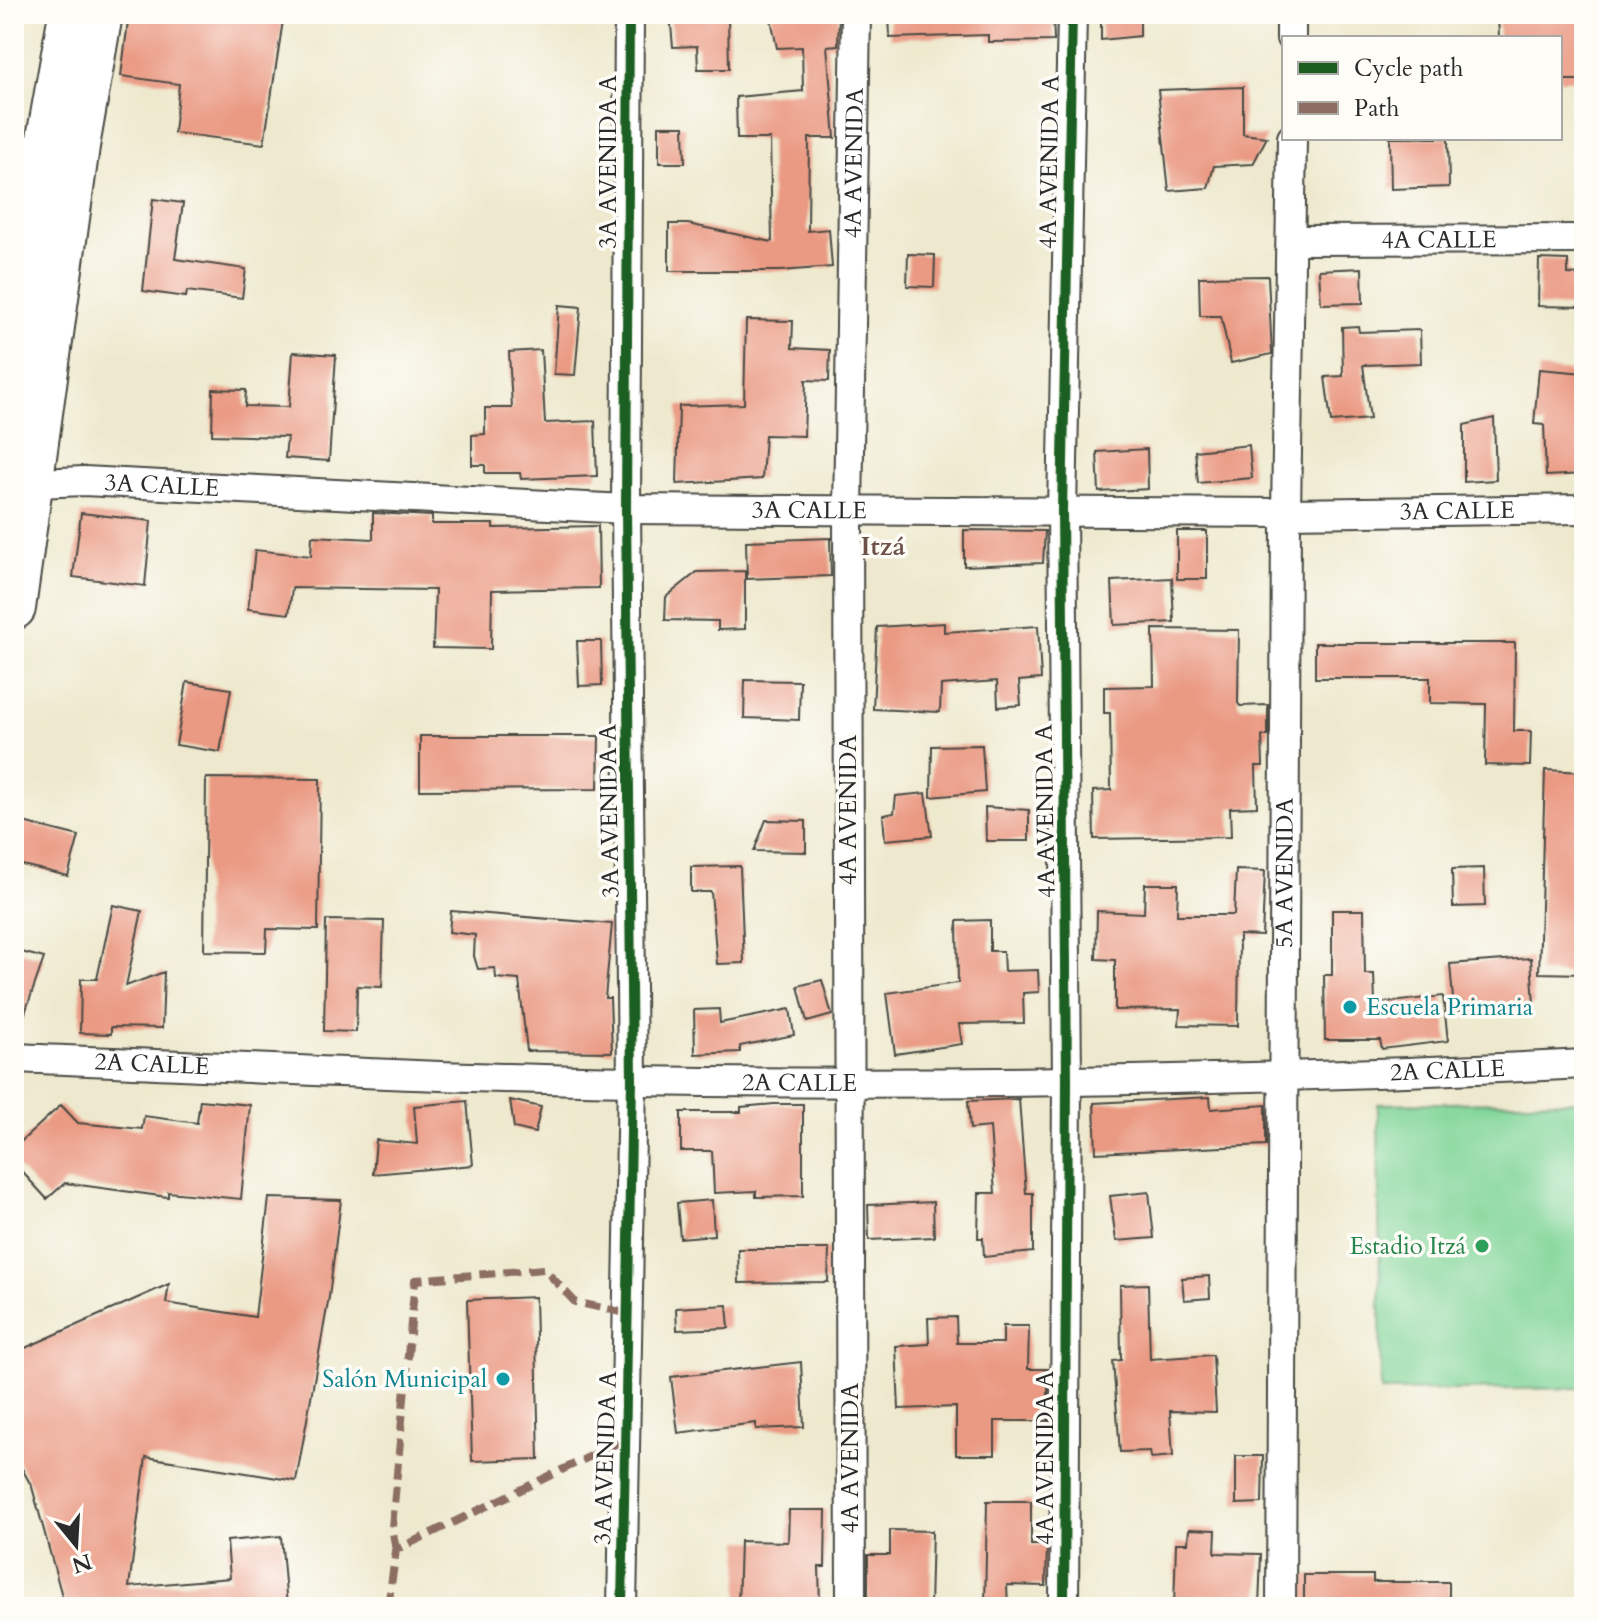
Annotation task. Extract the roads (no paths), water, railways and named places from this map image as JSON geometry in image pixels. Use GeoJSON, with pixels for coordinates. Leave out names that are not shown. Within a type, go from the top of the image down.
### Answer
{"type":"FeatureCollection","features":[{"type":"Feature","properties":{"kind":"main road"},"geometry":{"type":"LineString","coordinates":[[70,14],[78,64]]}},
{"type":"Feature","properties":{"kind":"main road"},"geometry":{"type":"LineString","coordinates":[[14,393],[78,64],[101,14]]}},
{"type":"Feature","properties":{"kind":"main road"},"geometry":{"type":"LineString","coordinates":[[14,608],[24,482],[62,145]]}},
{"type":"Feature","properties":{"kind":"street","name":"3A AVENIDA A"},"geometry":{"type":"LineString","coordinates":[[622,1607],[632,1081],[626,509],[629,14]]}},
{"type":"Feature","properties":{"kind":"street","name":"4A AVENIDA"},"geometry":{"type":"LineString","coordinates":[[851,1607],[848,512],[856,14]]}},
{"type":"Feature","properties":{"kind":"street","name":"4A AVENIDA A"},"geometry":{"type":"LineString","coordinates":[[1064,1607],[1067,1080],[1062,511],[1072,14]]}},
{"type":"Feature","properties":{"kind":"street"},"geometry":{"type":"LineString","coordinates":[[1291,14],[1291,36]]}},
{"type":"Feature","properties":{"kind":"street","name":"5A AVENIDA"},"geometry":{"type":"LineString","coordinates":[[1281,1607],[1286,513],[1293,240],[1292,140]]}},
{"type":"Feature","properties":{"kind":"street","name":"4A CALLE"},"geometry":{"type":"LineString","coordinates":[[1293,240],[1584,239]]}},
{"type":"Feature","properties":{"kind":"street","name":"3A CALLE"},"geometry":{"type":"LineString","coordinates":[[24,482],[626,509],[1286,513],[1584,509]]}},
{"type":"Feature","properties":{"kind":"street","name":"2A CALLE"},"geometry":{"type":"LineString","coordinates":[[14,1058],[632,1081],[848,1084],[1285,1079],[1584,1064]]}},
{"type":"Feature","properties":{"kind":"place","name":"Escuela Primaria"},"geometry":{"type":"Point","coordinates":[1350,1007]}},
{"type":"Feature","properties":{"kind":"place","name":"Estadio Itzá"},"geometry":{"type":"Point","coordinates":[1482,1246]}},
{"type":"Feature","properties":{"kind":"place","name":"Salón Municipal"},"geometry":{"type":"Point","coordinates":[503,1379]}},
{"type":"Feature","properties":{"kind":"district","name":"Itzá"},"geometry":{"type":"Point","coordinates":[883,546]}}]}
